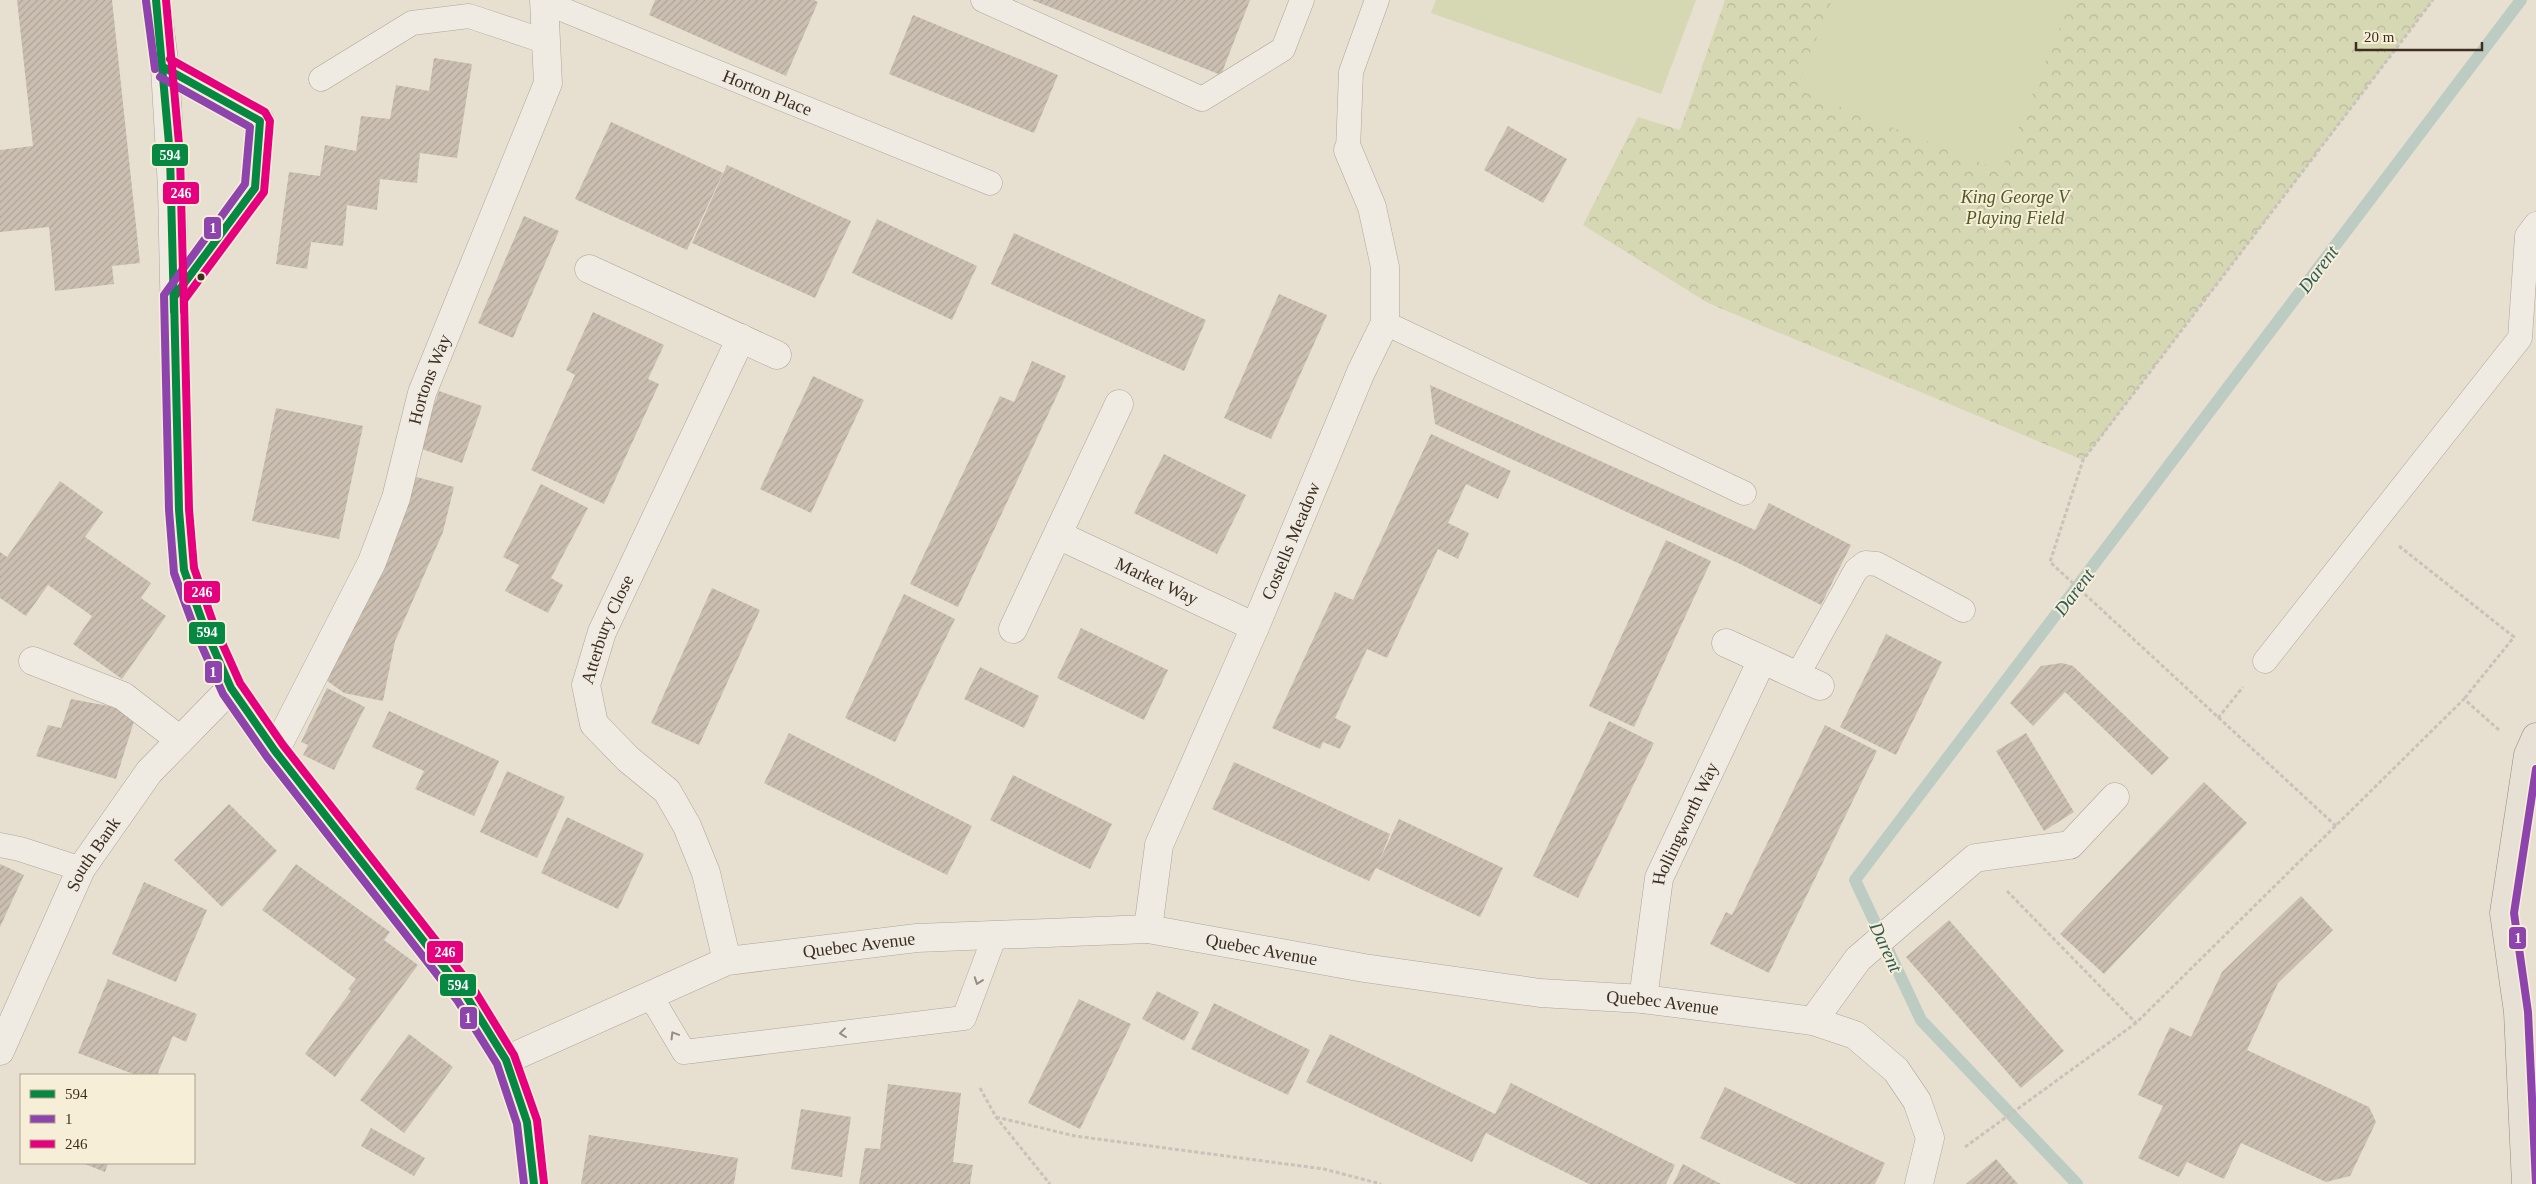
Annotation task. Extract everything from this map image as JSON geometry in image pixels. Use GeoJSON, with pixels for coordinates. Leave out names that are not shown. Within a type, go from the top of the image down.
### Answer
{"type":"FeatureCollection","features":[{"type":"Feature","properties":{"kind":"main road"},"geometry":{"type":"LineString","coordinates":[[2526,1184],[2518,1012],[2504,913],[2532,746]]}},
{"type":"Feature","properties":{"kind":"street"},"geometry":{"type":"LineString","coordinates":[[156,0],[165,68],[172,188],[179,510],[184,570],[205,629],[231,688],[275,752],[465,994],[506,1060],[527,1122],[534,1184]]}},
{"type":"Feature","properties":{"kind":"street","name":"Hortons Way"},"geometry":{"type":"LineString","coordinates":[[275,752],[372,562],[396,498],[422,393],[548,83],[544,1]]}},
{"type":"Feature","properties":{"kind":"street"},"geometry":{"type":"LineString","coordinates":[[165,68],[260,121],[255,188],[174,296]]}},
{"type":"Feature","properties":{"kind":"street","name":"Costells Meadow"},"geometry":{"type":"LineString","coordinates":[[1148,928],[1159,845],[1255,627],[1361,372],[1385,323],[1385,267],[1372,207],[1348,150]]}},
{"type":"Feature","properties":{"kind":"street"},"geometry":{"type":"LineString","coordinates":[[589,269],[777,355]]}},
{"type":"Feature","properties":{"kind":"street","name":"Atterbury Close"},"geometry":{"type":"LineString","coordinates":[[727,961],[706,873],[687,826],[667,791],[628,759],[594,724],[586,685],[602,632],[741,338]]}},
{"type":"Feature","properties":{"kind":"street"},"geometry":{"type":"LineString","coordinates":[[1013,629],[1119,404]]}},
{"type":"Feature","properties":{"kind":"street","name":"Market Way"},"geometry":{"type":"LineString","coordinates":[[1058,535],[1255,627]]}},
{"type":"Feature","properties":{"kind":"street"},"geometry":{"type":"LineString","coordinates":[[1726,643],[1809,681]]}},
{"type":"Feature","properties":{"kind":"street","name":"Hollingworth Way"},"geometry":{"type":"LineString","coordinates":[[1643,999],[1660,878],[1762,660]]}},
{"type":"Feature","properties":{"kind":"street"},"geometry":{"type":"LineString","coordinates":[[33,661],[124,696],[180,740]]}},
{"type":"Feature","properties":{"kind":"street","name":"South Bank"},"geometry":{"type":"LineString","coordinates":[[0,1051],[81,869],[149,772],[231,688]]}},
{"type":"Feature","properties":{"kind":"street"},"geometry":{"type":"LineString","coordinates":[[1813,1020],[1858,959],[1975,858],[2070,845],[2115,797]]}},
{"type":"Feature","properties":{"kind":"street","name":"Quebec Avenue"},"geometry":{"type":"LineString","coordinates":[[506,1060],[727,961],[917,938],[1148,928],[1364,968],[1540,993],[1643,999],[1813,1020],[1855,1035],[1896,1070],[1918,1101],[1930,1138],[1919,1182]]}},
{"type":"Feature","properties":{"kind":"lane"},"geometry":{"type":"LineString","coordinates":[[983,0],[1202,99],[1283,49],[1302,0]]}},
{"type":"Feature","properties":{"kind":"lane"},"geometry":{"type":"LineString","coordinates":[[1348,150],[1351,72],[1376,0]]}},
{"type":"Feature","properties":{"kind":"lane","name":"Horton Place"},"geometry":{"type":"LineString","coordinates":[[544,1],[990,183]]}},
{"type":"Feature","properties":{"kind":"lane"},"geometry":{"type":"LineString","coordinates":[[321,79],[412,22],[469,16],[547,42]]}},
{"type":"Feature","properties":{"kind":"lane"},"geometry":{"type":"LineString","coordinates":[[2264,661],[2520,338],[2527,236],[2536,224]]}},
{"type":"Feature","properties":{"kind":"lane"},"geometry":{"type":"LineString","coordinates":[[1385,323],[1744,493]]}},
{"type":"Feature","properties":{"kind":"lane"},"geometry":{"type":"LineString","coordinates":[[1809,681],[1856,570],[1865,563],[1877,564],[1963,610]]}},
{"type":"Feature","properties":{"kind":"lane"},"geometry":{"type":"LineString","coordinates":[[0,846],[20,849],[81,869]]}},
{"type":"Feature","properties":{"kind":"lane"},"geometry":{"type":"LineString","coordinates":[[650,995],[684,1052],[964,1018],[995,935]]}},
{"type":"Feature","properties":{"kind":"path"},"geometry":{"type":"LineString","coordinates":[[2336,826],[2050,562],[2083,460],[2432,0]]}},
{"type":"Feature","properties":{"kind":"path"},"geometry":{"type":"LineString","coordinates":[[1919,1182],[2136,1023],[2464,699],[2514,637],[2372,525]]}},
{"type":"Feature","properties":{"kind":"path"},"geometry":{"type":"LineString","coordinates":[[2218,718],[2264,661]]}},
{"type":"Feature","properties":{"kind":"path"},"geometry":{"type":"LineString","coordinates":[[2464,699],[2532,746]]}},
{"type":"Feature","properties":{"kind":"path"},"geometry":{"type":"LineString","coordinates":[[1975,858],[2136,1023]]}},
{"type":"Feature","properties":{"kind":"path"},"geometry":{"type":"LineString","coordinates":[[980,1088],[996,1117],[1050,1184]]}},
{"type":"Feature","properties":{"kind":"path"},"geometry":{"type":"LineString","coordinates":[[996,1117],[1075,1136],[1324,1169],[1381,1184]]}},
{"type":"Feature","properties":{"kind":"green space"},"geometry":{"type":"Polygon","coordinates":[[[1436,0],[1696,0],[1661,94],[1431,13],[1436,0]]]}},
{"type":"Feature","properties":{"kind":"green space","name":"King George V Playing Field"},"geometry":{"type":"Polygon","coordinates":[[[1725,0],[2433,0],[2083,460],[1708,303],[1583,225],[1638,117],[1680,130],[1725,0]]]}},
{"type":"Feature","properties":{"kind":"green space"},"geometry":{"type":"Polygon","coordinates":[[[1832,0],[2071,0],[2001,171],[1796,89],[1832,0]]]}},
{"type":"Feature","properties":{"kind":"building"},"geometry":{"type":"Polygon","coordinates":[[[17,0],[112,0],[140,263],[112,266],[114,284],[55,291],[49,227],[0,232],[0,150],[33,146],[17,0]]]}},
{"type":"Feature","properties":{"kind":"building"},"geometry":{"type":"Polygon","coordinates":[[[655,0],[814,0],[818,2],[786,76],[649,15],[655,0]]]}},
{"type":"Feature","properties":{"kind":"building"},"geometry":{"type":"Polygon","coordinates":[[[1032,0],[1250,0],[1221,75],[1032,0]]]}},
{"type":"Feature","properties":{"kind":"building"},"geometry":{"type":"Polygon","coordinates":[[[913,15],[1058,75],[1034,133],[889,74],[913,15]]]}},
{"type":"Feature","properties":{"kind":"building"},"geometry":{"type":"Polygon","coordinates":[[[434,58],[472,64],[457,158],[420,153],[417,183],[380,179],[377,210],[347,205],[343,246],[311,242],[307,269],[276,264],[289,172],[320,176],[325,145],[356,151],[361,116],[390,119],[396,85],[429,91],[434,58]]]}},
{"type":"Feature","properties":{"kind":"building"},"geometry":{"type":"Polygon","coordinates":[[[611,122],[723,173],[687,250],[575,199],[611,122]]]}},
{"type":"Feature","properties":{"kind":"building"},"geometry":{"type":"Polygon","coordinates":[[[1508,126],[1567,159],[1543,203],[1484,170],[1508,126]]]}},
{"type":"Feature","properties":{"kind":"building"},"geometry":{"type":"Polygon","coordinates":[[[727,165],[851,221],[815,298],[692,243],[727,165]]]}},
{"type":"Feature","properties":{"kind":"building"},"geometry":{"type":"Polygon","coordinates":[[[524,216],[559,231],[513,338],[478,323],[524,216]]]}},
{"type":"Feature","properties":{"kind":"building"},"geometry":{"type":"Polygon","coordinates":[[[877,219],[977,266],[952,320],[852,273],[877,219]]]}},
{"type":"Feature","properties":{"kind":"building"},"geometry":{"type":"Polygon","coordinates":[[[1014,233],[1206,320],[1184,371],[991,284],[1014,233]]]}},
{"type":"Feature","properties":{"kind":"building"},"geometry":{"type":"Polygon","coordinates":[[[1279,294],[1327,315],[1271,439],[1224,418],[1279,294]]]}},
{"type":"Feature","properties":{"kind":"building"},"geometry":{"type":"Polygon","coordinates":[[[593,312],[664,345],[648,379],[659,384],[604,504],[531,470],[575,375],[566,370],[593,312]]]}},
{"type":"Feature","properties":{"kind":"building"},"geometry":{"type":"Polygon","coordinates":[[[1032,361],[1066,376],[958,607],[910,584],[1000,396],[1014,402],[1032,361]]]}},
{"type":"Feature","properties":{"kind":"building"},"geometry":{"type":"Polygon","coordinates":[[[813,376],[864,400],[811,513],[760,489],[813,376]]]}},
{"type":"Feature","properties":{"kind":"building"},"geometry":{"type":"Polygon","coordinates":[[[1430,385],[1755,530],[1769,503],[1851,545],[1821,605],[1738,563],[1435,424],[1430,385]]]}},
{"type":"Feature","properties":{"kind":"building"},"geometry":{"type":"Polygon","coordinates":[[[439,391],[482,406],[462,463],[419,448],[439,391]]]}},
{"type":"Feature","properties":{"kind":"building"},"geometry":{"type":"Polygon","coordinates":[[[276,408],[363,426],[339,539],[252,521],[276,408]]]}},
{"type":"Feature","properties":{"kind":"building"},"geometry":{"type":"Polygon","coordinates":[[[1431,434],[1511,471],[1498,499],[1466,484],[1448,523],[1469,533],[1458,559],[1438,549],[1387,658],[1367,649],[1335,718],[1351,726],[1340,749],[1323,742],[1320,749],[1272,728],[1335,592],[1353,600],[1431,434]]]}},
{"type":"Feature","properties":{"kind":"building"},"geometry":{"type":"Polygon","coordinates":[[[1164,454],[1246,495],[1217,554],[1134,513],[1164,454]]]}},
{"type":"Feature","properties":{"kind":"building"},"geometry":{"type":"Polygon","coordinates":[[[409,475],[454,487],[443,532],[395,641],[383,701],[344,693],[326,680],[409,475]]]}},
{"type":"Feature","properties":{"kind":"building"},"geometry":{"type":"Polygon","coordinates":[[[60,481],[103,512],[85,537],[151,583],[141,598],[166,616],[122,679],[73,644],[92,616],[48,585],[26,616],[0,598],[0,552],[7,557],[60,481]]]}},
{"type":"Feature","properties":{"kind":"building"},"geometry":{"type":"Polygon","coordinates":[[[541,484],[588,508],[551,578],[563,585],[548,613],[505,591],[519,565],[503,557],[541,484]]]}},
{"type":"Feature","properties":{"kind":"building"},"geometry":{"type":"Polygon","coordinates":[[[1666,540],[1711,561],[1634,727],[1589,706],[1666,540]]]}},
{"type":"Feature","properties":{"kind":"building"},"geometry":{"type":"Polygon","coordinates":[[[712,588],[760,610],[699,745],[651,723],[712,588]]]}},
{"type":"Feature","properties":{"kind":"building"},"geometry":{"type":"Polygon","coordinates":[[[904,594],[955,619],[895,742],[845,718],[904,594]]]}},
{"type":"Feature","properties":{"kind":"building"},"geometry":{"type":"Polygon","coordinates":[[[1081,628],[1168,670],[1144,720],[1057,678],[1081,628]]]}},
{"type":"Feature","properties":{"kind":"building"},"geometry":{"type":"Polygon","coordinates":[[[1886,634],[1942,662],[1896,755],[1840,727],[1886,634]]]}},
{"type":"Feature","properties":{"kind":"building"},"geometry":{"type":"Polygon","coordinates":[[[2062,663],[2073,666],[2169,758],[2152,775],[2065,692],[2033,726],[2010,703],[2041,666],[2062,663]]]}},
{"type":"Feature","properties":{"kind":"building"},"geometry":{"type":"Polygon","coordinates":[[[980,667],[1039,696],[1024,728],[964,699],[980,667]]]}},
{"type":"Feature","properties":{"kind":"building"},"geometry":{"type":"Polygon","coordinates":[[[327,688],[365,707],[334,770],[303,755],[308,745],[301,742],[327,688]]]}},
{"type":"Feature","properties":{"kind":"building"},"geometry":{"type":"Polygon","coordinates":[[[71,699],[114,707],[135,718],[116,779],[36,756],[48,725],[61,728],[71,699]]]}},
{"type":"Feature","properties":{"kind":"building"},"geometry":{"type":"Polygon","coordinates":[[[389,711],[499,761],[474,816],[415,789],[424,771],[372,747],[389,711]]]}},
{"type":"Feature","properties":{"kind":"building"},"geometry":{"type":"Polygon","coordinates":[[[1609,721],[1654,743],[1578,898],[1533,876],[1609,721]]]}},
{"type":"Feature","properties":{"kind":"building"},"geometry":{"type":"Polygon","coordinates":[[[1825,725],[1877,751],[1769,973],[1710,944],[1726,912],[1732,915],[1825,725]]]}},
{"type":"Feature","properties":{"kind":"building"},"geometry":{"type":"Polygon","coordinates":[[[789,733],[972,826],[947,875],[764,783],[789,733]]]}},
{"type":"Feature","properties":{"kind":"building"},"geometry":{"type":"Polygon","coordinates":[[[2026,733],[2074,812],[2044,831],[1996,751],[2026,733]]]}},
{"type":"Feature","properties":{"kind":"building"},"geometry":{"type":"Polygon","coordinates":[[[1234,762],[1390,834],[1379,862],[1399,819],[1503,868],[1480,917],[1376,868],[1369,881],[1212,809],[1234,762]]]}},
{"type":"Feature","properties":{"kind":"building"},"geometry":{"type":"Polygon","coordinates":[[[507,771],[565,797],[537,858],[480,832],[507,771]]]}},
{"type":"Feature","properties":{"kind":"building"},"geometry":{"type":"Polygon","coordinates":[[[1013,775],[1112,824],[1090,869],[990,820],[1013,775]]]}},
{"type":"Feature","properties":{"kind":"building"},"geometry":{"type":"Polygon","coordinates":[[[2204,782],[2247,823],[2104,974],[2060,934],[2204,782]]]}},
{"type":"Feature","properties":{"kind":"building"},"geometry":{"type":"Polygon","coordinates":[[[229,804],[277,851],[222,907],[174,860],[229,804]]]}},
{"type":"Feature","properties":{"kind":"building"},"geometry":{"type":"Polygon","coordinates":[[[567,817],[644,854],[618,909],[541,873],[567,817]]]}},
{"type":"Feature","properties":{"kind":"building"},"geometry":{"type":"Polygon","coordinates":[[[0,864],[24,875],[0,927],[0,864]]]}},
{"type":"Feature","properties":{"kind":"building"},"geometry":{"type":"Polygon","coordinates":[[[296,864],[390,932],[384,940],[418,965],[335,1077],[305,1054],[351,991],[348,989],[356,979],[262,910],[296,864]]]}},
{"type":"Feature","properties":{"kind":"building"},"geometry":{"type":"Polygon","coordinates":[[[144,882],[207,910],[176,982],[112,954],[144,882]]]}},
{"type":"Feature","properties":{"kind":"building"},"geometry":{"type":"Polygon","coordinates":[[[2301,896],[2333,930],[2278,983],[2247,1050],[2369,1107],[2376,1122],[2350,1176],[2326,1182],[2241,1143],[2224,1179],[2187,1162],[2179,1177],[2138,1158],[2163,1106],[2138,1095],[2170,1027],[2191,1037],[2222,972],[2301,896]]]}},
{"type":"Feature","properties":{"kind":"building"},"geometry":{"type":"Polygon","coordinates":[[[1949,920],[2064,1051],[2021,1088],[1906,957],[1949,920]]]}},
{"type":"Feature","properties":{"kind":"building"},"geometry":{"type":"Polygon","coordinates":[[[108,979],[197,1014],[186,1042],[173,1036],[157,1074],[133,1074],[78,1053],[108,979]]]}},
{"type":"Feature","properties":{"kind":"building"},"geometry":{"type":"Polygon","coordinates":[[[1157,991],[1199,1012],[1184,1041],[1142,1019],[1157,991]]]}},
{"type":"Feature","properties":{"kind":"building"},"geometry":{"type":"Polygon","coordinates":[[[1079,999],[1131,1024],[1080,1129],[1028,1103],[1079,999]]]}},
{"type":"Feature","properties":{"kind":"building"},"geometry":{"type":"Polygon","coordinates":[[[1214,1003],[1310,1050],[1288,1095],[1191,1049],[1214,1003]]]}},
{"type":"Feature","properties":{"kind":"building"},"geometry":{"type":"Polygon","coordinates":[[[409,1034],[453,1067],[404,1133],[360,1100],[409,1034]]]}},
{"type":"Feature","properties":{"kind":"building"},"geometry":{"type":"Polygon","coordinates":[[[1330,1034],[1495,1114],[1511,1083],[1675,1165],[1666,1184],[1589,1184],[1486,1133],[1472,1162],[1306,1082],[1330,1034]]]}},
{"type":"Feature","properties":{"kind":"building"},"geometry":{"type":"Polygon","coordinates":[[[888,1084],[961,1093],[953,1162],[973,1165],[970,1184],[859,1184],[865,1148],[880,1149],[888,1084]]]}},
{"type":"Feature","properties":{"kind":"building"},"geometry":{"type":"Polygon","coordinates":[[[1725,1087],[1885,1163],[1875,1184],[1797,1184],[1700,1138],[1725,1087]]]}},
{"type":"Feature","properties":{"kind":"building"},"geometry":{"type":"Polygon","coordinates":[[[801,1109],[851,1117],[842,1177],[791,1169],[801,1109]]]}},
{"type":"Feature","properties":{"kind":"building"},"geometry":{"type":"Polygon","coordinates":[[[371,1128],[425,1158],[414,1176],[361,1146],[371,1128]]]}},
{"type":"Feature","properties":{"kind":"building"},"geometry":{"type":"Polygon","coordinates":[[[589,1135],[738,1158],[734,1184],[581,1184],[589,1135]]]}},
{"type":"Feature","properties":{"kind":"building"},"geometry":{"type":"Polygon","coordinates":[[[1996,1159],[2018,1184],[1966,1184],[1996,1159]]]}},
{"type":"Feature","properties":{"kind":"building"},"geometry":{"type":"Polygon","coordinates":[[[85,1164],[108,1164],[105,1172],[85,1164]]]}},
{"type":"Feature","properties":{"kind":"building"},"geometry":{"type":"Polygon","coordinates":[[[1683,1164],[1721,1184],[1673,1184],[1683,1164]]]}},
{"type":"Feature","properties":{"kind":"waterway","name":"Darent"},"geometry":{"type":"LineString","coordinates":[[2077,1184],[1921,1020],[1855,880],[2521,0]]}},
{"type":"Feature","properties":{"kind":"transit line","name":"594"},"geometry":{"type":"LineString","coordinates":[[156,0],[170,155],[174,311]]}},
{"type":"Feature","properties":{"kind":"transit line","name":"246"},"geometry":{"type":"LineString","coordinates":[[166,0],[180,155],[184,311]]}},
{"type":"Feature","properties":{"kind":"transit line","name":"1"},"geometry":{"type":"LineString","coordinates":[[146,1],[155,69]]}},
{"type":"Feature","properties":{"kind":"transit line","name":"246"},"geometry":{"type":"LineString","coordinates":[[170,59],[265,112],[270,121],[264,192],[184,300],[189,509],[194,568],[214,625],[240,683],[283,745],[473,988],[514,1055],[537,1120],[544,1183]]}},
{"type":"Feature","properties":{"kind":"transit line","name":"594"},"geometry":{"type":"LineString","coordinates":[[165,68],[260,121],[255,188],[174,297],[179,510],[184,570],[205,629],[231,688],[275,751],[465,994],[506,1060],[527,1122],[534,1184]]}},
{"type":"Feature","properties":{"kind":"transit line","name":"1"},"geometry":{"type":"LineString","coordinates":[[160,77],[250,127],[245,184],[164,295],[169,510],[174,573],[196,633],[223,694],[267,757],[457,1000],[497,1064],[517,1124],[524,1184]]}},
{"type":"Feature","properties":{"kind":"transit line","name":"1"},"geometry":{"type":"LineString","coordinates":[[2536,769],[2514,913],[2528,1012],[2536,1184]]}}]}
